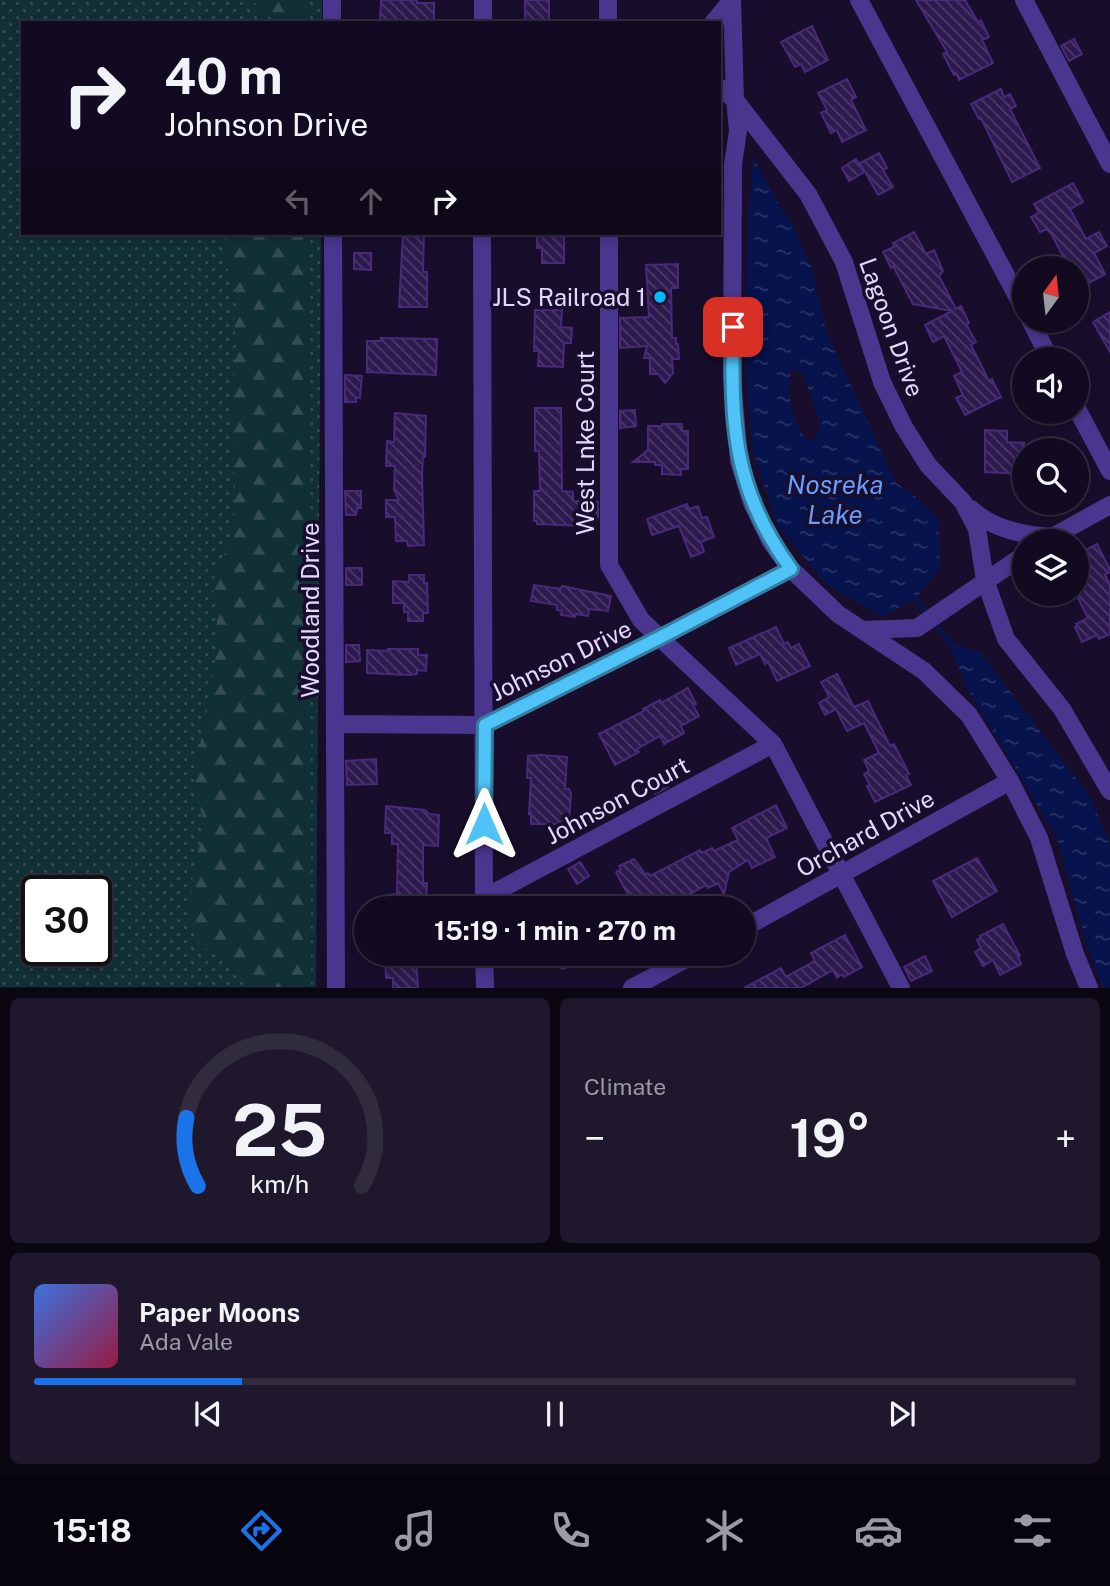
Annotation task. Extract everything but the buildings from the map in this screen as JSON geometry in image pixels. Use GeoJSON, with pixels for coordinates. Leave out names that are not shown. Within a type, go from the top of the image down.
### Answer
{"type":"FeatureCollection","features":[{"type":"Feature","properties":{"kind":"street"},"geometry":{"type":"LineString","coordinates":[[332,0],[332,21]]}},
{"type":"Feature","properties":{"kind":"street"},"geometry":{"type":"LineString","coordinates":[[482,21],[483,0]]}},
{"type":"Feature","properties":{"kind":"street"},"geometry":{"type":"LineString","coordinates":[[608,0],[608,21]]}},
{"type":"Feature","properties":{"kind":"street"},"geometry":{"type":"LineString","coordinates":[[715,21],[732,0]]}},
{"type":"Feature","properties":{"kind":"street"},"geometry":{"type":"LineString","coordinates":[[732,0],[738,131],[733,164],[732,377],[739,461],[752,503],[771,542],[791,569],[838,614],[943,687],[969,715],[1010,780],[1039,838],[1088,988]]}},
{"type":"Feature","properties":{"kind":"street"},"geometry":{"type":"LineString","coordinates":[[859,0],[1012,287]]}},
{"type":"Feature","properties":{"kind":"street"},"geometry":{"type":"LineString","coordinates":[[1024,0],[1110,164]]}},
{"type":"Feature","properties":{"kind":"street","name":"Lagoon Drive"},"geometry":{"type":"LineString","coordinates":[[721,89],[735,100],[808,194],[844,262],[882,382],[904,428],[928,465],[963,502],[977,529],[985,580],[1006,639],[1062,709],[1110,791]]}},
{"type":"Feature","properties":{"kind":"street","name":"Woodland Drive"},"geometry":{"type":"LineString","coordinates":[[333,235],[336,988]]}},
{"type":"Feature","properties":{"kind":"street"},"geometry":{"type":"LineString","coordinates":[[482,235],[484,896]]}},
{"type":"Feature","properties":{"kind":"street","name":"West Lnke Court"},"geometry":{"type":"LineString","coordinates":[[609,235],[609,565],[641,620],[773,744],[842,874]]}},
{"type":"Feature","properties":{"kind":"street"},"geometry":{"type":"LineString","coordinates":[[1085,424],[1110,471]]}},
{"type":"Feature","properties":{"kind":"street"},"geometry":{"type":"LineString","coordinates":[[963,502],[981,519],[1012,530]]}},
{"type":"Feature","properties":{"kind":"street"},"geometry":{"type":"LineString","coordinates":[[1066,529],[1110,505]]}},
{"type":"Feature","properties":{"kind":"street"},"geometry":{"type":"LineString","coordinates":[[862,630],[917,628],[1012,563]]}},
{"type":"Feature","properties":{"kind":"street","name":"Johnson Drive"},"geometry":{"type":"LineString","coordinates":[[335,724],[485,725],[791,569]]}},
{"type":"Feature","properties":{"kind":"street"},"geometry":{"type":"LineString","coordinates":[[914,665],[917,628]]}},
{"type":"Feature","properties":{"kind":"street","name":"Johnson Court"},"geometry":{"type":"LineString","coordinates":[[497,896],[773,744]]}},
{"type":"Feature","properties":{"kind":"street","name":"Orchard Drive"},"geometry":{"type":"LineString","coordinates":[[756,921],[1010,780]]}},
{"type":"Feature","properties":{"kind":"street"},"geometry":{"type":"LineString","coordinates":[[842,874],[901,988]]}},
{"type":"Feature","properties":{"kind":"street"},"geometry":{"type":"LineString","coordinates":[[484,966],[485,988]]}},
{"type":"Feature","properties":{"kind":"street"},"geometry":{"type":"LineString","coordinates":[[632,988],[673,966]]}},
{"type":"Feature","properties":{"kind":"green space"},"geometry":{"type":"Polygon","coordinates":[[[0,0],[322,0],[322,21],[21,21],[21,235],[321,235],[316,987],[0,987],[0,0]]]}},
{"type":"Feature","properties":{"kind":"green space"},"geometry":{"type":"Polygon","coordinates":[[[253,0],[306,0],[311,21],[282,21],[271,18],[258,8],[253,0]]]}},
{"type":"Feature","properties":{"kind":"green space"},"geometry":{"type":"Polygon","coordinates":[[[226,235],[310,235],[311,987],[249,987],[249,978],[200,945],[190,919],[193,872],[202,836],[203,818],[195,777],[215,668],[217,619],[212,582],[226,551],[235,505],[232,404],[237,295],[223,256],[226,235]]]}},
{"type":"Feature","properties":{"kind":"water","name":"Nosreka Lake"},"geometry":{"type":"Polygon","coordinates":[[[753,156],[792,224],[812,268],[826,331],[896,483],[914,495],[938,518],[940,569],[915,599],[882,617],[827,585],[778,526],[752,449],[746,363],[748,219],[753,156]],[[791,369],[791,406],[797,424],[807,440],[815,440],[820,425],[801,372],[791,369]]]}},
{"type":"Feature","properties":{"kind":"water"},"geometry":{"type":"Polygon","coordinates":[[[949,643],[980,652],[1091,798],[1110,845],[1110,987],[1103,987],[1088,949],[1057,838],[967,688],[949,643]]]}},
{"type":"Feature","properties":{"kind":"waterway"},"geometry":{"type":"LineString","coordinates":[[912,595],[954,648]]}},
{"type":"Feature","properties":{"kind":"place","name":"JLS Railroad 1"},"geometry":{"type":"Point","coordinates":[660,297]}},
{"type":"Feature","properties":{"kind":"route"},"geometry":{"type":"LineString","coordinates":[[484,824],[485,725],[791,569],[771,542],[752,503],[739,461],[732,377],[733,327]]}}]}
